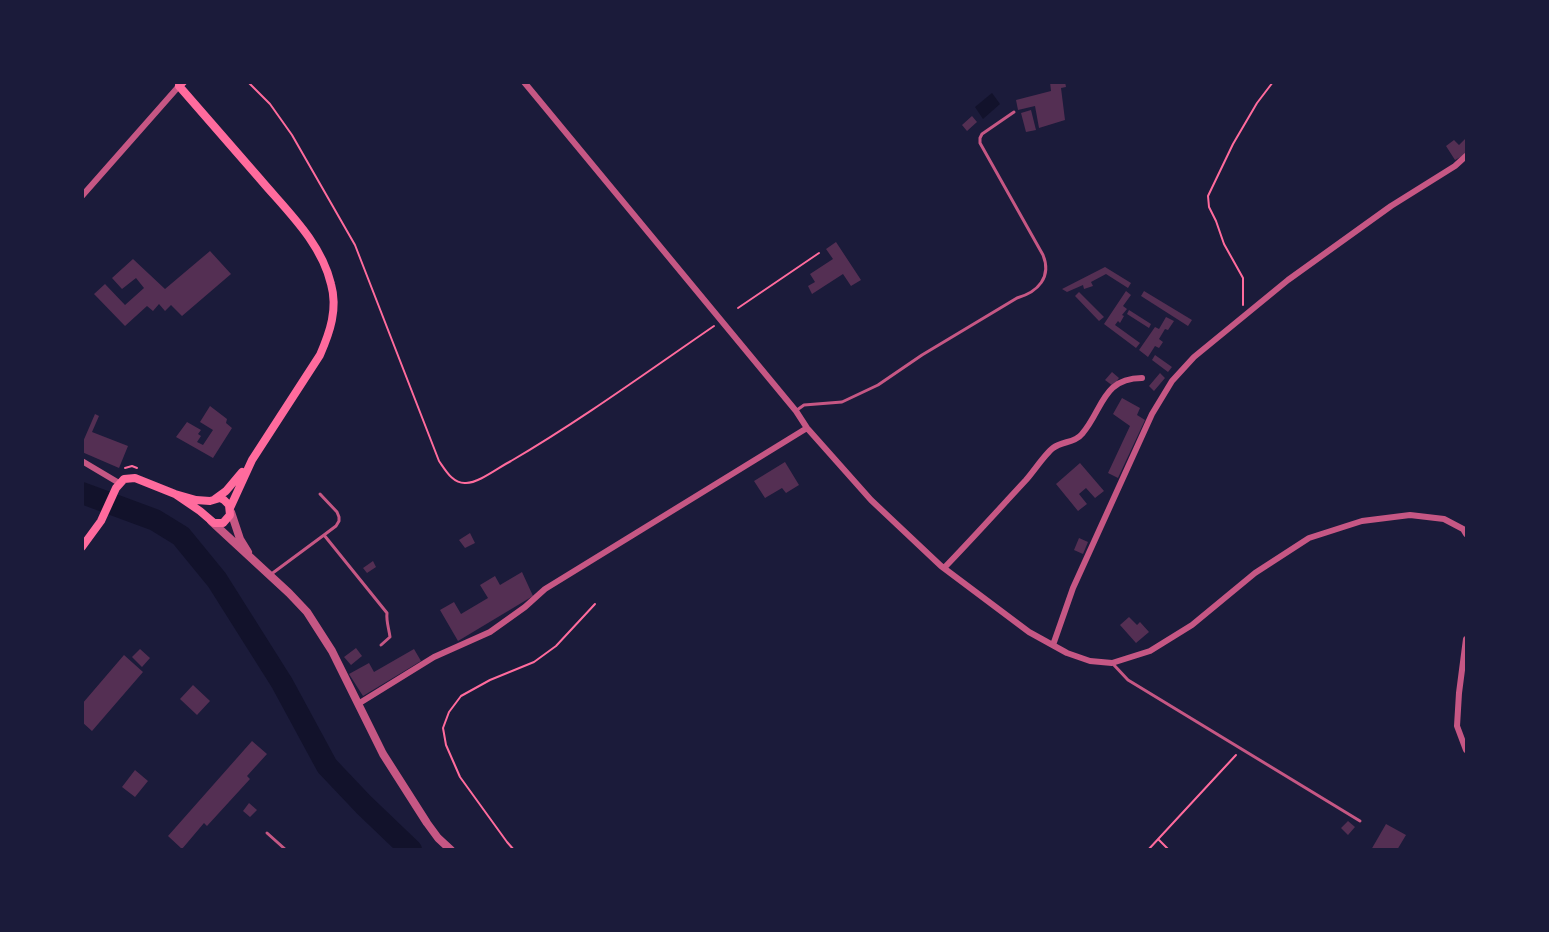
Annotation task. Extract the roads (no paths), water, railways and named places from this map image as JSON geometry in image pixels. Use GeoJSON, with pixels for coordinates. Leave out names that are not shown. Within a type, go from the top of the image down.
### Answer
{"type":"FeatureCollection","features":[{"type":"Feature","properties":{"kind":"main road"},"geometry":{"type":"LineString","coordinates":[[179,84],[307,235],[324,263],[332,284],[333,313],[327,340],[320,354],[252,460],[230,487],[206,507],[209,520]]}},
{"type":"Feature","properties":{"kind":"main road"},"geometry":{"type":"LineString","coordinates":[[175,494],[209,520],[219,524],[223,523],[229,517],[252,460]]}},
{"type":"Feature","properties":{"kind":"main road"},"geometry":{"type":"LineString","coordinates":[[82,547],[101,521],[116,483],[124,479],[135,478],[196,500],[224,500],[230,510]]}},
{"type":"Feature","properties":{"kind":"street"},"geometry":{"type":"LineString","coordinates":[[524,82],[796,411],[807,429],[871,500],[944,568],[1029,632],[1067,653],[1090,662],[1112,663],[1150,651],[1192,625],[1256,573],[1309,538],[1362,521],[1410,514],[1444,519],[1463,529],[1467,534]]}},
{"type":"Feature","properties":{"kind":"street"},"geometry":{"type":"LineString","coordinates":[[82,196],[179,84]]}},
{"type":"Feature","properties":{"kind":"street"},"geometry":{"type":"LineString","coordinates":[[1053,645],[1073,588],[1152,414],[1172,381],[1194,357],[1288,280],[1391,206],[1467,156]]}},
{"type":"Feature","properties":{"kind":"street"},"geometry":{"type":"LineString","coordinates":[[944,568],[1054,447],[1081,437],[1109,389],[1129,378],[1142,378]]}},
{"type":"Feature","properties":{"kind":"street"},"geometry":{"type":"LineString","coordinates":[[358,704],[434,657],[490,632],[525,607],[544,589],[807,429]]}},
{"type":"Feature","properties":{"kind":"street"},"geometry":{"type":"LineString","coordinates":[[82,461],[116,483]]}},
{"type":"Feature","properties":{"kind":"street"},"geometry":{"type":"LineString","coordinates":[[230,510],[240,539],[253,561]]}},
{"type":"Feature","properties":{"kind":"street"},"geometry":{"type":"LineString","coordinates":[[209,520],[307,612],[332,651],[383,754],[438,838],[451,849]]}},
{"type":"Feature","properties":{"kind":"street"},"geometry":{"type":"LineString","coordinates":[[1467,639],[1457,726],[1467,750]]}},
{"type":"Feature","properties":{"kind":"lane"},"geometry":{"type":"LineString","coordinates":[[796,411],[804,405],[842,402],[878,385],[922,355],[998,309],[1027,295],[1045,278],[1047,270],[1043,255],[980,143],[982,134],[1014,112]]}},
{"type":"Feature","properties":{"kind":"lane"},"geometry":{"type":"LineString","coordinates":[[269,576],[336,526],[339,517],[320,494]]}},
{"type":"Feature","properties":{"kind":"lane"},"geometry":{"type":"LineString","coordinates":[[324,535],[387,613],[390,637],[381,645]]}},
{"type":"Feature","properties":{"kind":"lane"},"geometry":{"type":"LineString","coordinates":[[1112,663],[1128,680],[1360,821]]}},
{"type":"Feature","properties":{"kind":"lane"},"geometry":{"type":"LineString","coordinates":[[1460,687],[1467,683]]}},
{"type":"Feature","properties":{"kind":"lane"},"geometry":{"type":"LineString","coordinates":[[267,833],[286,849]]}},
{"type":"Feature","properties":{"kind":"waterway"},"geometry":{"type":"LineString","coordinates":[[82,493],[155,520],[181,536],[217,580],[282,683],[327,766],[411,850]]}}]}
